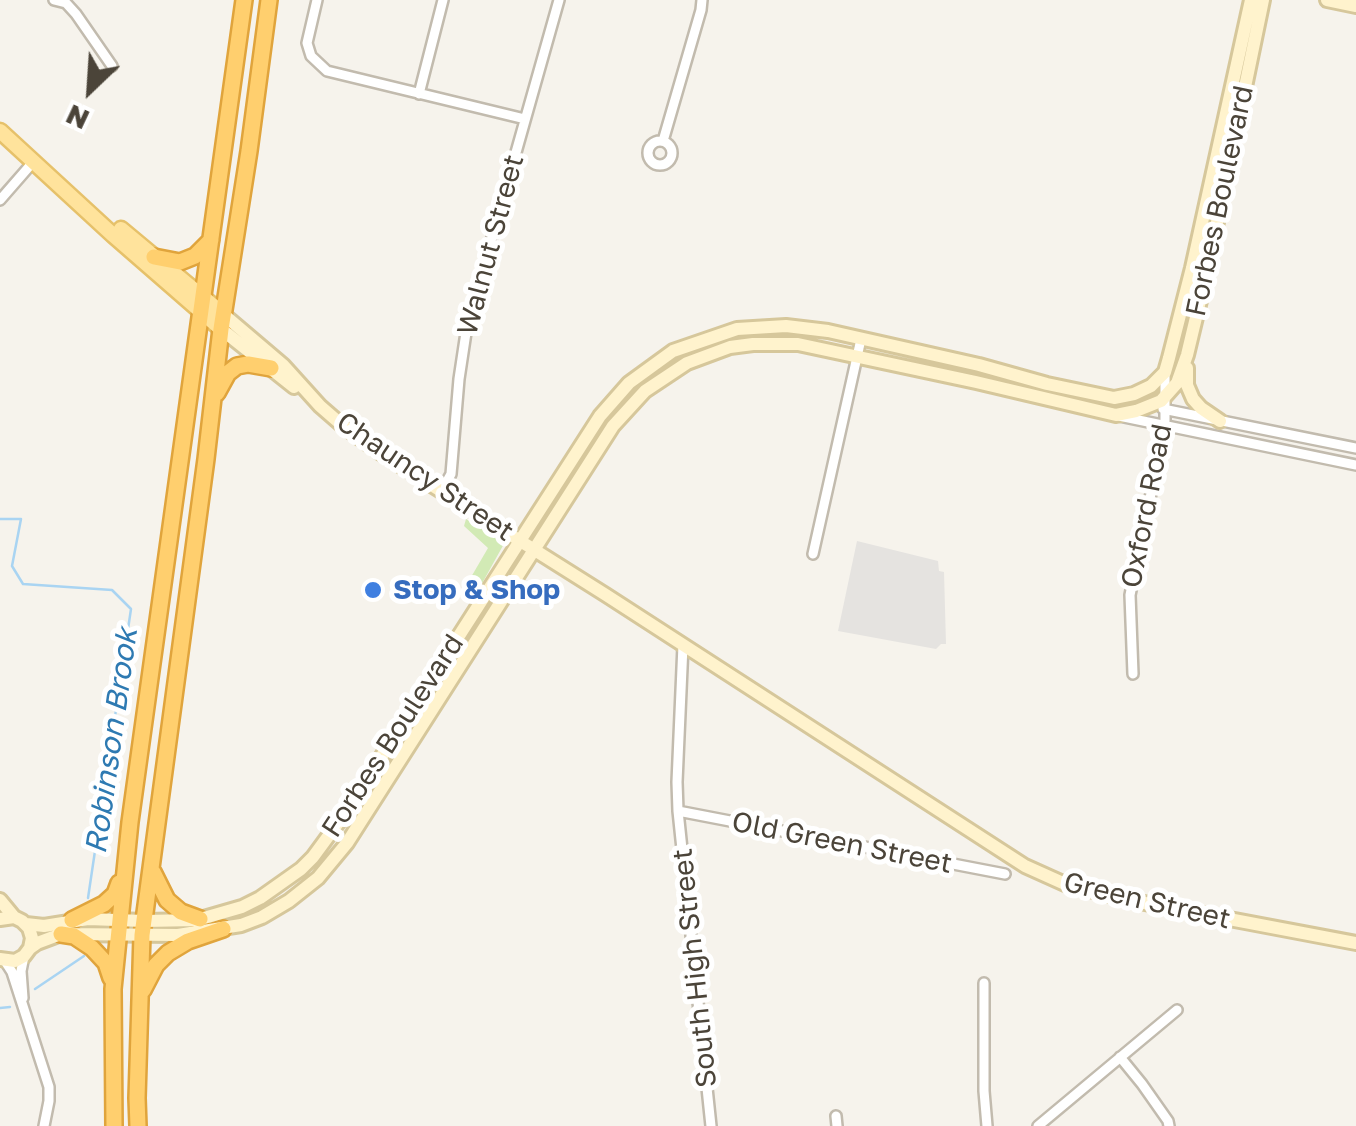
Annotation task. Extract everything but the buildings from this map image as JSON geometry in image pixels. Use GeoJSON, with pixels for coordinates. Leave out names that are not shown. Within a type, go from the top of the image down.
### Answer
{"type":"FeatureCollection","features":[{"type":"Feature","properties":{"kind":"highway"},"geometry":{"type":"LineString","coordinates":[[114,1126],[114,989],[130,822],[244,0]]}},
{"type":"Feature","properties":{"kind":"highway"},"geometry":{"type":"LineString","coordinates":[[138,1126],[143,928],[222,321],[270,0]]}},
{"type":"Feature","properties":{"kind":"highway"},"geometry":{"type":"LineString","coordinates":[[154,257],[172,262],[190,260],[211,240]]}},
{"type":"Feature","properties":{"kind":"highway"},"geometry":{"type":"LineString","coordinates":[[212,401],[232,369],[248,364],[270,368]]}},
{"type":"Feature","properties":{"kind":"highway"},"geometry":{"type":"LineString","coordinates":[[152,856],[153,875],[166,900],[200,920]]}},
{"type":"Feature","properties":{"kind":"highway"},"geometry":{"type":"LineString","coordinates":[[72,920],[109,900],[125,870]]}},
{"type":"Feature","properties":{"kind":"highway"},"geometry":{"type":"LineString","coordinates":[[140,998],[162,958],[176,947],[223,929]]}},
{"type":"Feature","properties":{"kind":"highway"},"geometry":{"type":"LineString","coordinates":[[61,934],[85,942],[99,954],[109,969],[114,989]]}},
{"type":"Feature","properties":{"kind":"main road","name":"Chauncy Street"},"geometry":{"type":"LineString","coordinates":[[0,131],[113,235],[222,321]]}},
{"type":"Feature","properties":{"kind":"main road","name":"Chauncy Street"},"geometry":{"type":"LineString","coordinates":[[34,161],[154,257],[202,305]]}},
{"type":"Feature","properties":{"kind":"street"},"geometry":{"type":"LineString","coordinates":[[54,0],[66,4],[76,14],[112,66]]}},
{"type":"Feature","properties":{"kind":"street"},"geometry":{"type":"LineString","coordinates":[[317,0],[308,43],[315,62],[327,71],[525,119]]}},
{"type":"Feature","properties":{"kind":"street"},"geometry":{"type":"LineString","coordinates":[[419,94],[443,0]]}},
{"type":"Feature","properties":{"kind":"street","name":"Walnut Street"},"geometry":{"type":"LineString","coordinates":[[440,492],[452,466],[458,379],[467,326],[559,0]]}},
{"type":"Feature","properties":{"kind":"street"},"geometry":{"type":"LineString","coordinates":[[663,141],[702,0]]}},
{"type":"Feature","properties":{"kind":"street","name":"Forbes Boulevard"},"geometry":{"type":"LineString","coordinates":[[1165,404],[1164,372],[1192,268],[1251,0]]}},
{"type":"Feature","properties":{"kind":"street","name":"Forbes Boulevard"},"geometry":{"type":"LineString","coordinates":[[1165,404],[1187,355],[1263,0]]}},
{"type":"Feature","properties":{"kind":"street"},"geometry":{"type":"LineString","coordinates":[[1327,0],[1356,6]]}},
{"type":"Feature","properties":{"kind":"street"},"geometry":{"type":"LineString","coordinates":[[0,200],[34,161]]}},
{"type":"Feature","properties":{"kind":"street","name":"Chauncy Street"},"geometry":{"type":"LineString","coordinates":[[222,321],[270,368],[370,447],[902,788]]}},
{"type":"Feature","properties":{"kind":"street","name":"Chauncy Street"},"geometry":{"type":"LineString","coordinates":[[222,321],[283,365],[320,406]]}},
{"type":"Feature","properties":{"kind":"street","name":"Forbes Boulevard"},"geometry":{"type":"LineString","coordinates":[[143,928],[228,912],[260,898],[313,857],[346,812],[606,408],[629,384],[673,352],[720,333],[752,326],[810,328],[1114,398]]}},
{"type":"Feature","properties":{"kind":"street"},"geometry":{"type":"LineString","coordinates":[[814,554],[861,340]]}},
{"type":"Feature","properties":{"kind":"street","name":"Forbes Boulevard"},"geometry":{"type":"LineString","coordinates":[[2,960],[15,961],[36,943],[61,934],[119,927],[178,935],[223,929],[262,917],[318,878],[335,860],[612,426],[636,399],[678,368],[708,354],[753,344],[798,344],[1116,415],[1165,404]]}},
{"type":"Feature","properties":{"kind":"street"},"geometry":{"type":"LineString","coordinates":[[1187,355],[1190,393],[1200,408],[1220,422]]}},
{"type":"Feature","properties":{"kind":"street"},"geometry":{"type":"LineString","coordinates":[[1114,398],[1146,389],[1164,372]]}},
{"type":"Feature","properties":{"kind":"street"},"geometry":{"type":"LineString","coordinates":[[1114,398],[1150,406]]}},
{"type":"Feature","properties":{"kind":"street"},"geometry":{"type":"LineString","coordinates":[[1165,404],[1220,422],[1356,448]]}},
{"type":"Feature","properties":{"kind":"street","name":"Oxford Road"},"geometry":{"type":"LineString","coordinates":[[1132,674],[1130,594],[1165,426],[1165,404]]}},
{"type":"Feature","properties":{"kind":"street"},"geometry":{"type":"LineString","coordinates":[[1116,415],[1356,465]]}},
{"type":"Feature","properties":{"kind":"street"},"geometry":{"type":"LineString","coordinates":[[678,811],[683,645]]}},
{"type":"Feature","properties":{"kind":"street","name":"Green Street"},"geometry":{"type":"LineString","coordinates":[[902,788],[1025,866],[1060,882],[1134,901],[1356,943]]}},
{"type":"Feature","properties":{"kind":"street","name":"Old Green Street"},"geometry":{"type":"LineString","coordinates":[[678,811],[1005,874]]}},
{"type":"Feature","properties":{"kind":"street","name":"South High Street"},"geometry":{"type":"LineString","coordinates":[[678,811],[711,1126]]}},
{"type":"Feature","properties":{"kind":"street"},"geometry":{"type":"LineString","coordinates":[[0,900],[13,920],[31,933],[20,970],[23,1006]]}},
{"type":"Feature","properties":{"kind":"street","name":"Forbes Boulevard"},"geometry":{"type":"LineString","coordinates":[[13,920],[44,926],[88,918],[119,927]]}},
{"type":"Feature","properties":{"kind":"street"},"geometry":{"type":"LineString","coordinates":[[2,960],[12,972],[49,1087],[44,1126]]}},
{"type":"Feature","properties":{"kind":"street"},"geometry":{"type":"LineString","coordinates":[[984,983],[987,1126]]}},
{"type":"Feature","properties":{"kind":"street"},"geometry":{"type":"LineString","coordinates":[[1038,1126],[1177,1010]]}},
{"type":"Feature","properties":{"kind":"street"},"geometry":{"type":"LineString","coordinates":[[1120,1057],[1169,1126]]}},
{"type":"Feature","properties":{"kind":"green space"},"geometry":{"type":"Polygon","coordinates":[[[466,519],[505,542],[475,596],[460,596],[488,548],[464,526],[466,519]]]}},
{"type":"Feature","properties":{"kind":"shaded area"},"geometry":{"type":"Polygon","coordinates":[[[857,541],[938,561],[939,571],[944,572],[946,644],[936,649],[838,631],[857,541]]]}},
{"type":"Feature","properties":{"kind":"waterway","name":"Robinson Brook"},"geometry":{"type":"LineString","coordinates":[[0,519],[21,519],[12,566],[23,584],[112,590],[131,609],[88,898]]}},
{"type":"Feature","properties":{"kind":"waterway","name":"Robinson Brook"},"geometry":{"type":"LineString","coordinates":[[35,989],[84,956]]}},
{"type":"Feature","properties":{"kind":"waterway","name":"Robinson Brook"},"geometry":{"type":"LineString","coordinates":[[0,1008],[10,1007]]}},
{"type":"Feature","properties":{"kind":"place","name":"Stop & Shop"},"geometry":{"type":"Point","coordinates":[373,590]}}]}
